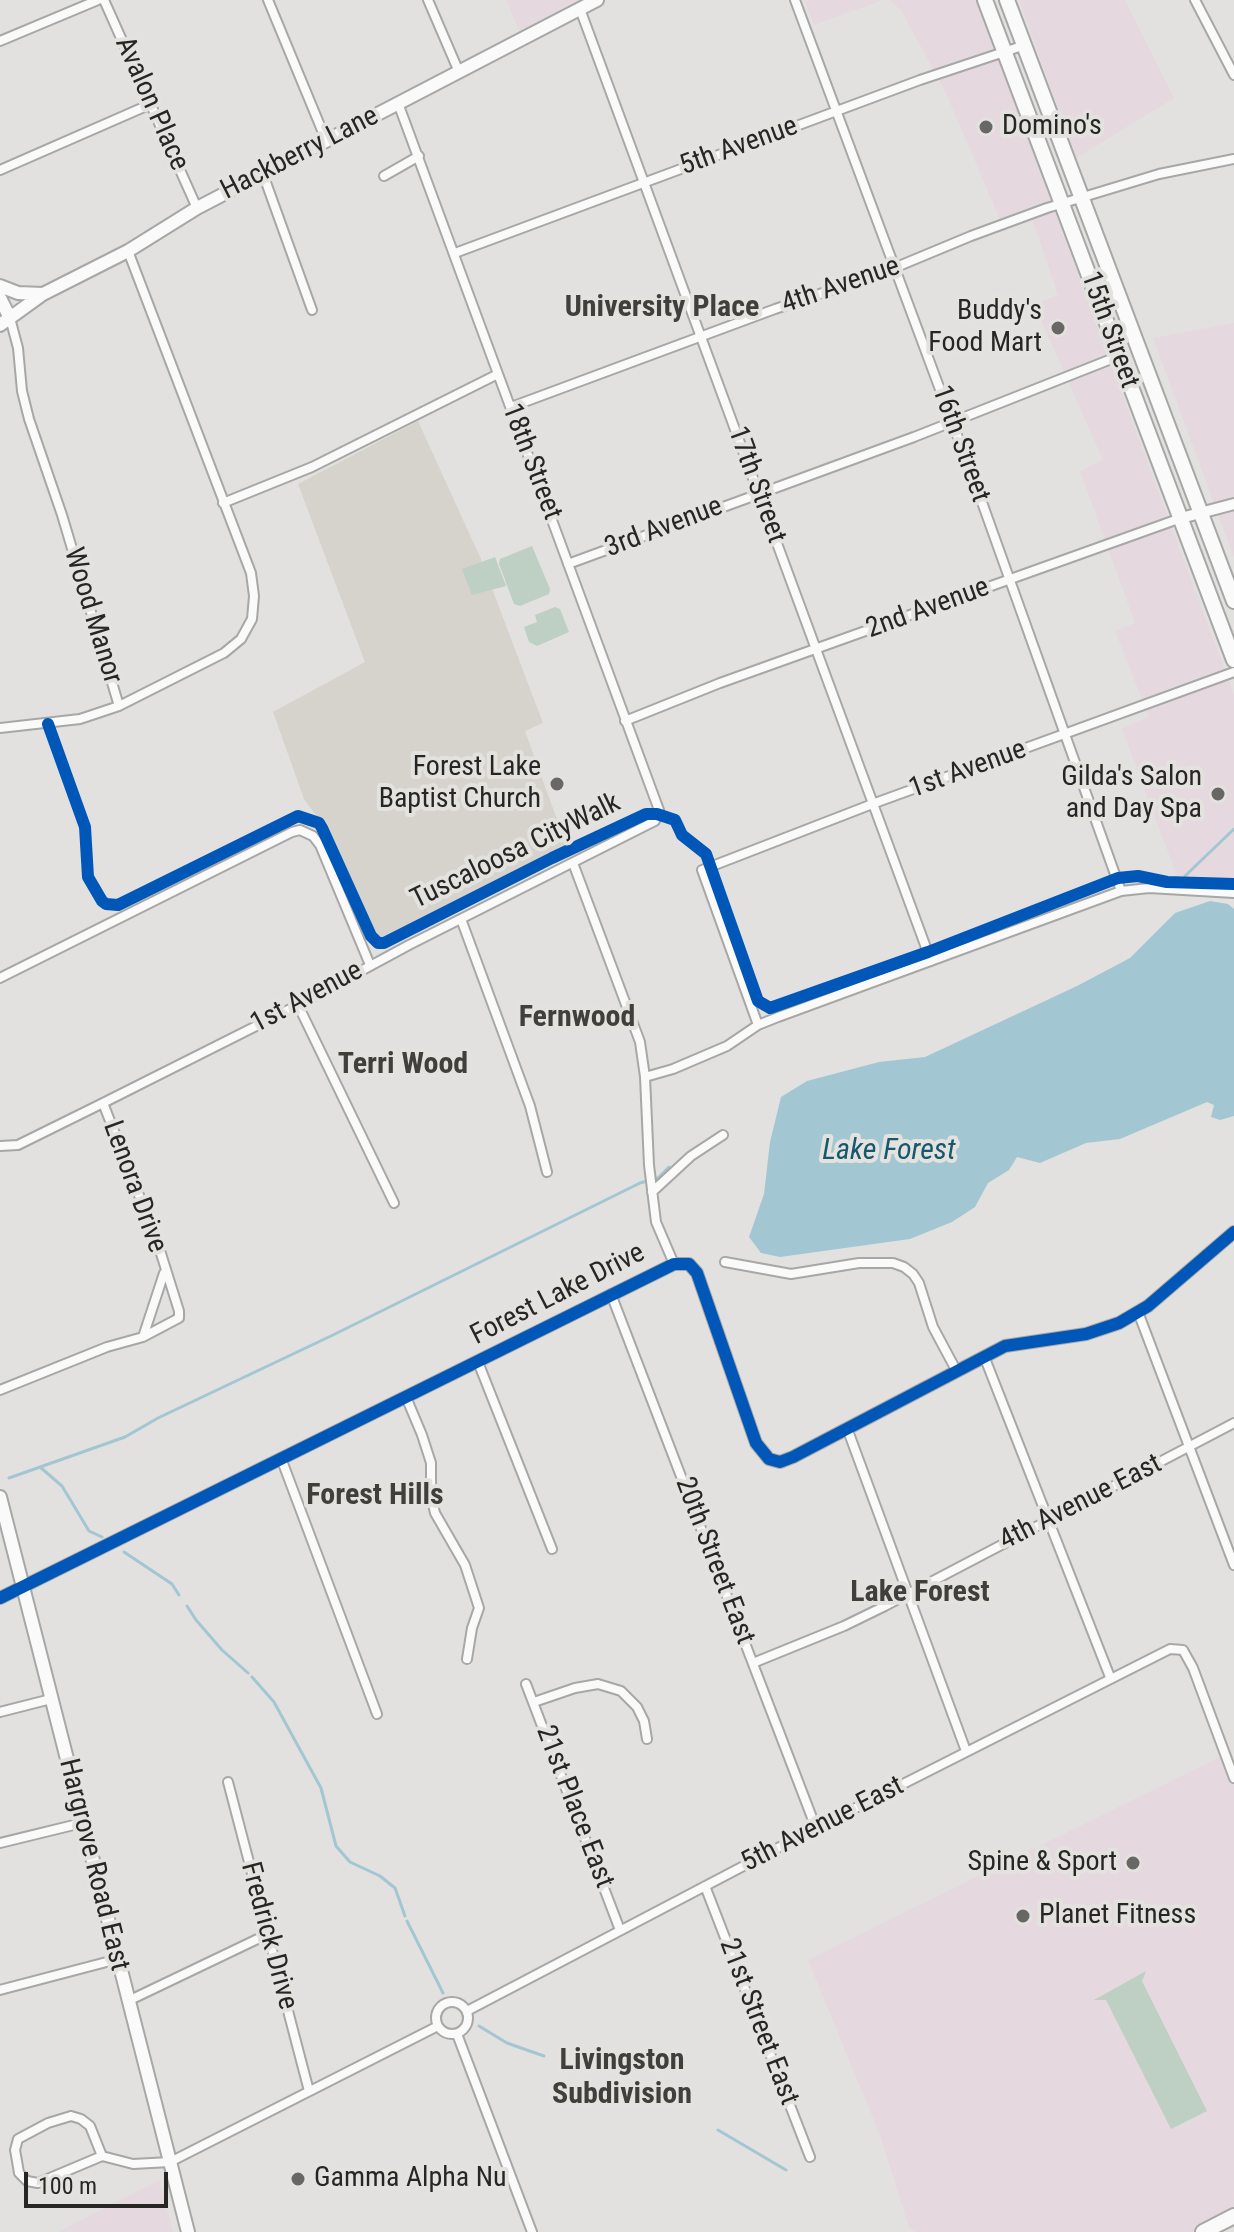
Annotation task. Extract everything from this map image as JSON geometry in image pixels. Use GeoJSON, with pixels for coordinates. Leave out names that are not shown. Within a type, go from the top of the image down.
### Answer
{"type":"FeatureCollection","features":[{"type":"Feature","properties":{"kind":"main road","name":"15th Street"},"geometry":{"type":"LineString","coordinates":[[985,0],[1234,660]]}},
{"type":"Feature","properties":{"kind":"main road","name":"15th Street"},"geometry":{"type":"LineString","coordinates":[[1007,0],[1234,601]]}},
{"type":"Feature","properties":{"kind":"main road","name":"Hackberry Lane"},"geometry":{"type":"LineString","coordinates":[[5,321],[43,294],[128,251],[197,208],[595,1]]}},
{"type":"Feature","properties":{"kind":"main road"},"geometry":{"type":"LineString","coordinates":[[0,286],[18,293],[43,294]]}},
{"type":"Feature","properties":{"kind":"main road"},"geometry":{"type":"LineString","coordinates":[[0,298],[5,321]]}},
{"type":"Feature","properties":{"kind":"main road","name":"Hargrove Road East"},"geometry":{"type":"LineString","coordinates":[[0,1497],[188,2232]]}},
{"type":"Feature","properties":{"kind":"main road"},"geometry":{"type":"LineString","coordinates":[[1203,2232],[1234,2216]]}},
{"type":"Feature","properties":{"kind":"street"},"geometry":{"type":"LineString","coordinates":[[0,41],[98,0]]}},
{"type":"Feature","properties":{"kind":"street","name":"Avalon Place"},"geometry":{"type":"LineString","coordinates":[[104,0],[197,208]]}},
{"type":"Feature","properties":{"kind":"street"},"geometry":{"type":"LineString","coordinates":[[268,0],[326,140]]}},
{"type":"Feature","properties":{"kind":"street"},"geometry":{"type":"LineString","coordinates":[[428,0],[459,72]]}},
{"type":"Feature","properties":{"kind":"street","name":"16th Street"},"geometry":{"type":"LineString","coordinates":[[795,0],[1010,579],[1121,891]]}},
{"type":"Feature","properties":{"kind":"street"},"geometry":{"type":"LineString","coordinates":[[1195,0],[1234,75]]}},
{"type":"Feature","properties":{"kind":"street","name":"17th Street"},"geometry":{"type":"LineString","coordinates":[[580,9],[931,961]]}},
{"type":"Feature","properties":{"kind":"street","name":"5th Avenue"},"geometry":{"type":"LineString","coordinates":[[455,253],[1025,45]]}},
{"type":"Feature","properties":{"kind":"street","name":"18th Street"},"geometry":{"type":"LineString","coordinates":[[398,103],[659,810],[655,821]]}},
{"type":"Feature","properties":{"kind":"street"},"geometry":{"type":"LineString","coordinates":[[0,170],[151,104]]}},
{"type":"Feature","properties":{"kind":"street"},"geometry":{"type":"LineString","coordinates":[[384,176],[419,156]]}},
{"type":"Feature","properties":{"kind":"street","name":"4th Avenue"},"geometry":{"type":"LineString","coordinates":[[511,407],[1062,203],[1159,174],[1234,159]]}},
{"type":"Feature","properties":{"kind":"street"},"geometry":{"type":"LineString","coordinates":[[263,174],[312,310]]}},
{"type":"Feature","properties":{"kind":"street","name":"Wood Manor"},"geometry":{"type":"LineString","coordinates":[[5,321],[18,348],[22,391],[29,419],[62,515],[119,706],[224,653],[248,629],[254,608],[253,584],[128,251]]}},
{"type":"Feature","properties":{"kind":"street","name":"3rd Avenue"},"geometry":{"type":"LineString","coordinates":[[568,564],[952,422],[1119,356]]}},
{"type":"Feature","properties":{"kind":"street"},"geometry":{"type":"LineString","coordinates":[[223,503],[312,467],[498,374]]}},
{"type":"Feature","properties":{"kind":"street","name":"2nd Avenue"},"geometry":{"type":"LineString","coordinates":[[625,721],[720,683],[1200,511],[1234,504]]}},
{"type":"Feature","properties":{"kind":"street","name":"1st Avenue"},"geometry":{"type":"LineString","coordinates":[[758,1025],[702,870],[875,803],[1234,672]]}},
{"type":"Feature","properties":{"kind":"street"},"geometry":{"type":"LineString","coordinates":[[0,728],[80,719],[119,706]]}},
{"type":"Feature","properties":{"kind":"street","name":"1st Avenue"},"geometry":{"type":"LineString","coordinates":[[0,1146],[18,1145],[103,1103],[655,821]]}},
{"type":"Feature","properties":{"kind":"street"},"geometry":{"type":"LineString","coordinates":[[0,978],[300,830],[313,836],[320,845],[370,965]]}},
{"type":"Feature","properties":{"kind":"street"},"geometry":{"type":"LineString","coordinates":[[573,863],[636,1031],[645,1077],[649,1165],[656,1222],[674,1264]]}},
{"type":"Feature","properties":{"kind":"street"},"geometry":{"type":"LineString","coordinates":[[645,1077],[673,1069],[727,1046],[758,1025],[1121,891],[1149,888],[1234,893]]}},
{"type":"Feature","properties":{"kind":"street"},"geometry":{"type":"LineString","coordinates":[[461,919],[530,1106],[547,1172]]}},
{"type":"Feature","properties":{"kind":"street"},"geometry":{"type":"LineString","coordinates":[[298,1005],[394,1203]]}},
{"type":"Feature","properties":{"kind":"street","name":"Lenora Drive"},"geometry":{"type":"LineString","coordinates":[[0,1390],[118,1342],[143,1337],[179,1318],[158,1244],[103,1103]]}},
{"type":"Feature","properties":{"kind":"street"},"geometry":{"type":"LineString","coordinates":[[652,1192],[691,1156],[723,1135]]}},
{"type":"Feature","properties":{"kind":"street","name":"Forest Lake Drive"},"geometry":{"type":"LineString","coordinates":[[0,1598],[674,1264],[689,1264],[697,1273],[761,1452],[769,1459],[780,1462],[1005,1346],[1086,1334],[1119,1323],[1138,1312],[1234,1232]]}},
{"type":"Feature","properties":{"kind":"street"},"geometry":{"type":"LineString","coordinates":[[725,1262],[791,1274],[859,1263],[893,1263],[904,1267],[919,1283],[933,1327],[956,1370]]}},
{"type":"Feature","properties":{"kind":"street","name":"Lenora Drive"},"geometry":{"type":"LineString","coordinates":[[143,1337],[165,1271]]}},
{"type":"Feature","properties":{"kind":"street","name":"20th Street East"},"geometry":{"type":"LineString","coordinates":[[611,1294],[816,1828]]}},
{"type":"Feature","properties":{"kind":"street"},"geometry":{"type":"LineString","coordinates":[[1138,1312],[1234,1565]]}},
{"type":"Feature","properties":{"kind":"street"},"geometry":{"type":"LineString","coordinates":[[984,1356],[1110,1677]]}},
{"type":"Feature","properties":{"kind":"street"},"geometry":{"type":"LineString","coordinates":[[478,1362],[552,1549]]}},
{"type":"Feature","properties":{"kind":"street"},"geometry":{"type":"LineString","coordinates":[[406,1397],[431,1463],[431,1495],[435,1513],[465,1565],[479,1608],[467,1659]]}},
{"type":"Feature","properties":{"kind":"street","name":"4th Avenue East"},"geometry":{"type":"LineString","coordinates":[[753,1663],[844,1626],[1234,1423]]}},
{"type":"Feature","properties":{"kind":"street"},"geometry":{"type":"LineString","coordinates":[[847,1428],[966,1751]]}},
{"type":"Feature","properties":{"kind":"street"},"geometry":{"type":"LineString","coordinates":[[281,1458],[377,1714]]}},
{"type":"Feature","properties":{"kind":"street","name":"5th Avenue East"},"geometry":{"type":"LineString","coordinates":[[467,2011],[816,1828],[1170,1649],[1183,1650],[1193,1668],[1234,1778]]}},
{"type":"Feature","properties":{"kind":"street","name":"21st Place East"},"geometry":{"type":"LineString","coordinates":[[526,1684],[620,1930]]}},
{"type":"Feature","properties":{"kind":"street"},"geometry":{"type":"LineString","coordinates":[[534,1702],[598,1684],[621,1691],[637,1707],[644,1721],[647,1739]]}},
{"type":"Feature","properties":{"kind":"street"},"geometry":{"type":"LineString","coordinates":[[0,1712],[51,1699]]}},
{"type":"Feature","properties":{"kind":"street","name":"Fredrick Drive"},"geometry":{"type":"LineString","coordinates":[[228,1782],[309,2091]]}},
{"type":"Feature","properties":{"kind":"street"},"geometry":{"type":"LineString","coordinates":[[0,1843],[82,1823]]}},
{"type":"Feature","properties":{"kind":"street","name":"21st Street East"},"geometry":{"type":"LineString","coordinates":[[705,1886],[810,2157]]}},
{"type":"Feature","properties":{"kind":"street"},"geometry":{"type":"LineString","coordinates":[[128,2001],[268,1934]]}},
{"type":"Feature","properties":{"kind":"street"},"geometry":{"type":"LineString","coordinates":[[0,1990],[118,1959]]}},
{"type":"Feature","properties":{"kind":"street"},"geometry":{"type":"LineString","coordinates":[[456,2002],[467,2011],[468,2022],[457,2034],[446,2033],[438,2026],[437,2014],[444,2004],[456,2002]]}},
{"type":"Feature","properties":{"kind":"street"},"geometry":{"type":"LineString","coordinates":[[102,2156],[90,2126],[71,2116],[27,2133],[18,2139],[15,2150],[19,2173],[27,2181],[38,2183],[102,2156],[133,2164],[170,2162],[438,2026]]}},
{"type":"Feature","properties":{"kind":"street"},"geometry":{"type":"LineString","coordinates":[[457,2034],[529,2231]]}},
{"type":"Feature","properties":{"kind":"shaded area"},"geometry":{"type":"Polygon","coordinates":[[[506,0],[585,0],[520,32],[506,0]]]}},
{"type":"Feature","properties":{"kind":"shaded area"},"geometry":{"type":"Polygon","coordinates":[[[804,0],[883,0],[814,25],[804,0]]]}},
{"type":"Feature","properties":{"kind":"shaded area"},"geometry":{"type":"Polygon","coordinates":[[[890,0],[976,0],[1234,695],[1234,883],[1180,884],[1122,729],[1149,717],[1115,631],[1135,623],[1080,471],[1103,460],[1034,304],[1058,295],[1031,215],[1002,224],[944,89],[901,10],[890,0]]]}},
{"type":"Feature","properties":{"kind":"shaded area"},"geometry":{"type":"Polygon","coordinates":[[[1019,0],[1125,0],[1174,98],[1076,158],[1019,0]]]}},
{"type":"Feature","properties":{"kind":"shaded area"},"geometry":{"type":"Polygon","coordinates":[[[1234,323],[1234,557],[1153,338],[1234,323]]]}},
{"type":"Feature","properties":{"kind":"shaded area"},"geometry":{"type":"Polygon","coordinates":[[[418,421],[480,557],[543,723],[525,731],[567,847],[388,939],[377,938],[371,930],[322,823],[304,799],[273,712],[365,662],[298,484],[418,421]]]}},
{"type":"Feature","properties":{"kind":"shaded area"},"geometry":{"type":"Polygon","coordinates":[[[1224,1755],[1234,1778],[1234,2227],[1222,2232],[915,2232],[909,2227],[880,2135],[808,1960],[1224,1755]]]}},
{"type":"Feature","properties":{"kind":"shaded area"},"geometry":{"type":"Polygon","coordinates":[[[159,2180],[173,2232],[58,2232],[159,2180]]]}},
{"type":"Feature","properties":{"kind":"green space"},"geometry":{"type":"Polygon","coordinates":[[[532,546],[550,589],[549,594],[520,606],[514,604],[499,564],[500,559],[532,546]]]}},
{"type":"Feature","properties":{"kind":"green space"},"geometry":{"type":"Polygon","coordinates":[[[495,557],[506,586],[472,595],[462,569],[495,557]]]}},
{"type":"Feature","properties":{"kind":"green space"},"geometry":{"type":"Polygon","coordinates":[[[555,607],[560,609],[569,632],[537,646],[529,642],[524,627],[537,622],[535,615],[555,607]]]}},
{"type":"Feature","properties":{"kind":"green space"},"geometry":{"type":"Polygon","coordinates":[[[1146,1971],[1142,1981],[1207,2111],[1171,2129],[1106,2000],[1094,2000],[1146,1971]]]}},
{"type":"Feature","properties":{"kind":"water","name":"Lake Forest"},"geometry":{"type":"Polygon","coordinates":[[[1210,901],[1228,904],[1234,909],[1234,1116],[1220,1120],[1211,1117],[1214,1105],[1207,1102],[1120,1139],[1086,1143],[1040,1163],[1017,1157],[1009,1170],[988,1183],[975,1207],[952,1222],[910,1239],[780,1257],[761,1253],[749,1237],[764,1194],[770,1142],[781,1097],[807,1081],[879,1062],[925,1057],[1130,958],[1175,913],[1210,901]]]}},
{"type":"Feature","properties":{"kind":"waterway"},"geometry":{"type":"LineString","coordinates":[[1185,876],[1234,829]]}},
{"type":"Feature","properties":{"kind":"waterway"},"geometry":{"type":"LineString","coordinates":[[9,1478],[125,1437],[158,1418],[640,1183],[658,1178],[669,1167]]}},
{"type":"Feature","properties":{"kind":"waterway"},"geometry":{"type":"LineString","coordinates":[[40,1467],[62,1486],[89,1531],[102,1537]]}},
{"type":"Feature","properties":{"kind":"waterway"},"geometry":{"type":"LineString","coordinates":[[124,1552],[172,1584],[179,1595]]}},
{"type":"Feature","properties":{"kind":"waterway"},"geometry":{"type":"LineString","coordinates":[[187,1606],[222,1650],[248,1673]]}},
{"type":"Feature","properties":{"kind":"waterway"},"geometry":{"type":"LineString","coordinates":[[252,1677],[274,1702],[321,1788],[336,1846],[350,1862],[380,1876],[395,1888],[405,1916]]}},
{"type":"Feature","properties":{"kind":"waterway"},"geometry":{"type":"LineString","coordinates":[[407,1921],[443,1993]]}},
{"type":"Feature","properties":{"kind":"waterway"},"geometry":{"type":"LineString","coordinates":[[479,2026],[507,2043],[544,2056]]}},
{"type":"Feature","properties":{"kind":"waterway"},"geometry":{"type":"LineString","coordinates":[[718,2130],[786,2170]]}},
{"type":"Feature","properties":{"kind":"cycle path","name":"Tuscaloosa CityWalk"},"geometry":{"type":"LineString","coordinates":[[48,724],[85,827],[88,877],[106,904],[118,905],[298,816],[319,823],[371,936],[378,943],[384,943],[552,858],[646,814],[657,814],[675,820],[682,835],[706,854],[758,1001],[770,1008],[928,952],[1118,878],[1138,876],[1167,882],[1234,884]]}},
{"type":"Feature","properties":{"kind":"cycle path"},"geometry":{"type":"LineString","coordinates":[[0,1598],[674,1264],[689,1264],[697,1273],[756,1443],[769,1459],[780,1462],[1005,1346],[1086,1334],[1119,1323],[1148,1306],[1234,1232]]}},
{"type":"Feature","properties":{"kind":"place","name":"Domino's"},"geometry":{"type":"Point","coordinates":[986,127]}},
{"type":"Feature","properties":{"kind":"place","name":"Buddy's Food Mart"},"geometry":{"type":"Point","coordinates":[1058,328]}},
{"type":"Feature","properties":{"kind":"place","name":"Forest Lake Baptist Church"},"geometry":{"type":"Point","coordinates":[557,784]}},
{"type":"Feature","properties":{"kind":"place","name":"Gilda's Salon and Day Spa"},"geometry":{"type":"Point","coordinates":[1218,794]}},
{"type":"Feature","properties":{"kind":"place","name":"Spine & Sport"},"geometry":{"type":"Point","coordinates":[1133,1863]}},
{"type":"Feature","properties":{"kind":"place","name":"Planet Fitness"},"geometry":{"type":"Point","coordinates":[1023,1916]}},
{"type":"Feature","properties":{"kind":"place","name":"Gamma Alpha Nu"},"geometry":{"type":"Point","coordinates":[298,2179]}},
{"type":"Feature","properties":{"kind":"district","name":"University Place"},"geometry":{"type":"Point","coordinates":[662,308]}},
{"type":"Feature","properties":{"kind":"district","name":"Fernwood"},"geometry":{"type":"Point","coordinates":[577,1018]}},
{"type":"Feature","properties":{"kind":"district","name":"Terri Wood"},"geometry":{"type":"Point","coordinates":[403,1065]}},
{"type":"Feature","properties":{"kind":"district","name":"Forest Hills"},"geometry":{"type":"Point","coordinates":[375,1496]}},
{"type":"Feature","properties":{"kind":"district","name":"Lake Forest"},"geometry":{"type":"Point","coordinates":[920,1593]}},
{"type":"Feature","properties":{"kind":"district","name":"Livingston Subdivision"},"geometry":{"type":"Point","coordinates":[622,2078]}}]}
